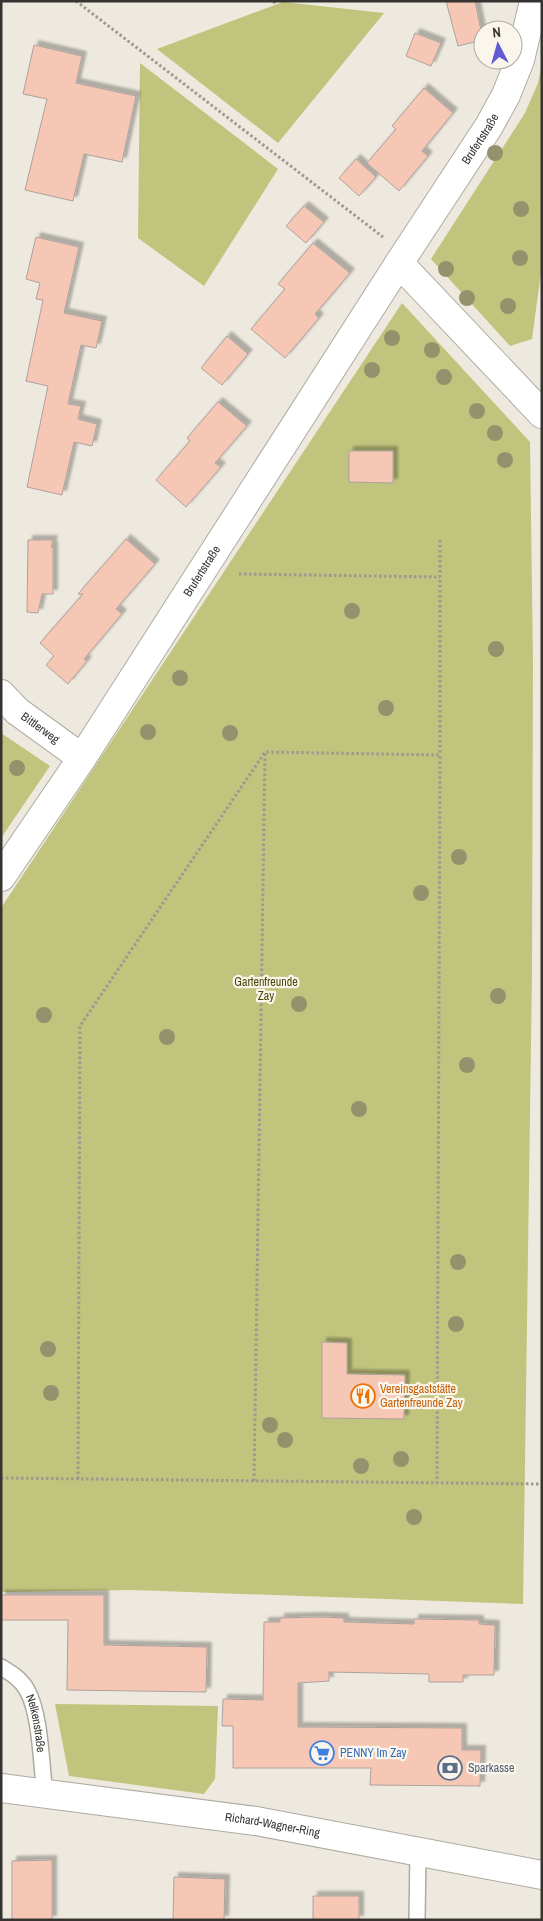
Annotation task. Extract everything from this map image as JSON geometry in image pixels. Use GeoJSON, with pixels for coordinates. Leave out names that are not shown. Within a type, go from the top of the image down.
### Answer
{"type":"FeatureCollection","features":[{"type":"Feature","properties":{"kind":"street","name":"Brufertstraße"},"geometry":{"type":"LineString","coordinates":[[1,877],[82,758],[402,258],[490,126],[506,95],[520,60],[534,1]]}},
{"type":"Feature","properties":{"kind":"street"},"geometry":{"type":"LineString","coordinates":[[402,258],[542,414]]}},
{"type":"Feature","properties":{"kind":"street","name":"Bittlerweg"},"geometry":{"type":"LineString","coordinates":[[1,694],[17,711],[82,758]]}},
{"type":"Feature","properties":{"kind":"street","name":"Richard-Wagner-Ring"},"geometry":{"type":"LineString","coordinates":[[1,1788],[256,1821],[542,1875]]}},
{"type":"Feature","properties":{"kind":"lane","name":"Nelkenstraße"},"geometry":{"type":"LineString","coordinates":[[1,1667],[17,1677],[27,1690],[35,1710],[44,1794]]}},
{"type":"Feature","properties":{"kind":"lane"},"geometry":{"type":"LineString","coordinates":[[417,1920],[418,1852]]}},
{"type":"Feature","properties":{"kind":"path"},"geometry":{"type":"LineString","coordinates":[[76,1],[402,258]]}},
{"type":"Feature","properties":{"kind":"path"},"geometry":{"type":"LineString","coordinates":[[437,1483],[440,540]]}},
{"type":"Feature","properties":{"kind":"path"},"geometry":{"type":"LineString","coordinates":[[239,574],[440,576]]}},
{"type":"Feature","properties":{"kind":"path"},"geometry":{"type":"LineString","coordinates":[[265,752],[440,755]]}},
{"type":"Feature","properties":{"kind":"path"},"geometry":{"type":"LineString","coordinates":[[78,1479],[80,1026],[265,752]]}},
{"type":"Feature","properties":{"kind":"path"},"geometry":{"type":"LineString","coordinates":[[254,1481],[265,752]]}},
{"type":"Feature","properties":{"kind":"path"},"geometry":{"type":"LineString","coordinates":[[1,1478],[542,1484]]}},
{"type":"Feature","properties":{"kind":"green space"},"geometry":{"type":"Polygon","coordinates":[[[283,2],[384,13],[278,143],[157,49],[283,2]]]}},
{"type":"Feature","properties":{"kind":"green space"},"geometry":{"type":"Polygon","coordinates":[[[140,63],[278,169],[204,286],[138,238],[140,63]]]}},
{"type":"Feature","properties":{"kind":"green space"},"geometry":{"type":"Polygon","coordinates":[[[542,63],[542,265],[532,339],[510,346],[431,259],[525,113],[538,83],[542,63]]]}},
{"type":"Feature","properties":{"kind":"green space","name":"Gartenfreunde Zay"},"geometry":{"type":"Polygon","coordinates":[[[402,303],[530,442],[533,663],[532,973],[523,1604],[133,1590],[1,1592],[1,908],[402,303]]]}},
{"type":"Feature","properties":{"kind":"green space"},"geometry":{"type":"Polygon","coordinates":[[[1,733],[50,766],[1,838],[1,733]]]}},
{"type":"Feature","properties":{"kind":"green space"},"geometry":{"type":"Polygon","coordinates":[[[55,1704],[218,1706],[215,1779],[204,1794],[69,1776],[55,1704]]]}},
{"type":"Feature","properties":{"kind":"building"},"geometry":{"type":"Polygon","coordinates":[[[446,1],[475,1],[479,20],[473,20],[473,42],[458,46],[446,1]]]}},
{"type":"Feature","properties":{"kind":"building"},"geometry":{"type":"Polygon","coordinates":[[[415,33],[441,43],[431,66],[406,56],[415,33]]]}},
{"type":"Feature","properties":{"kind":"building"},"geometry":{"type":"Polygon","coordinates":[[[34,45],[82,56],[76,83],[136,96],[122,162],[84,154],[73,201],[25,190],[47,99],[23,94],[34,45]]]}},
{"type":"Feature","properties":{"kind":"building"},"geometry":{"type":"Polygon","coordinates":[[[424,88],[453,113],[422,151],[428,156],[399,191],[367,163],[396,129],[392,126],[424,88]]]}},
{"type":"Feature","properties":{"kind":"building"},"geometry":{"type":"Polygon","coordinates":[[[356,159],[376,177],[359,196],[339,178],[356,159]]]}},
{"type":"Feature","properties":{"kind":"building"},"geometry":{"type":"Polygon","coordinates":[[[304,206],[324,222],[306,243],[286,226],[304,206]]]}},
{"type":"Feature","properties":{"kind":"building"},"geometry":{"type":"Polygon","coordinates":[[[36,237],[79,247],[64,313],[102,321],[96,348],[81,345],[68,404],[81,406],[78,419],[97,424],[92,446],[74,442],[62,495],[27,487],[48,386],[26,381],[43,300],[36,299],[40,283],[26,279],[36,237]]]}},
{"type":"Feature","properties":{"kind":"building"},"geometry":{"type":"Polygon","coordinates":[[[313,243],[350,273],[315,314],[319,318],[285,358],[251,329],[285,289],[278,284],[313,243]]]}},
{"type":"Feature","properties":{"kind":"building"},"geometry":{"type":"Polygon","coordinates":[[[227,336],[248,354],[222,385],[201,368],[227,336]]]}},
{"type":"Feature","properties":{"kind":"building"},"geometry":{"type":"Polygon","coordinates":[[[218,402],[247,426],[215,463],[221,467],[186,507],[156,480],[190,441],[187,438],[218,402]]]}},
{"type":"Feature","properties":{"kind":"building"},"geometry":{"type":"Polygon","coordinates":[[[349,451],[393,451],[393,483],[349,482],[349,451]]]}},
{"type":"Feature","properties":{"kind":"building"},"geometry":{"type":"Polygon","coordinates":[[[126,539],[155,564],[116,609],[122,614],[84,659],[87,661],[68,684],[46,665],[54,656],[40,643],[83,594],[78,594],[126,539]]]}},
{"type":"Feature","properties":{"kind":"building"},"geometry":{"type":"Polygon","coordinates":[[[28,540],[53,540],[51,548],[53,546],[53,594],[42,594],[38,613],[27,612],[28,540]]]}},
{"type":"Feature","properties":{"kind":"building","name":"Vereinsgaststätte Gartenfreunde Zay"},"geometry":{"type":"Polygon","coordinates":[[[322,1342],[347,1343],[347,1374],[405,1375],[404,1419],[322,1418],[322,1342]]]}},
{"type":"Feature","properties":{"kind":"building"},"geometry":{"type":"Polygon","coordinates":[[[1,1595],[104,1595],[104,1645],[207,1647],[206,1692],[67,1690],[68,1620],[1,1620],[1,1595]]]}},
{"type":"Feature","properties":{"kind":"building"},"geometry":{"type":"Polygon","coordinates":[[[280,1618],[344,1618],[344,1622],[414,1624],[414,1619],[479,1620],[479,1624],[495,1625],[494,1675],[463,1675],[463,1682],[429,1682],[429,1674],[329,1672],[329,1681],[298,1683],[298,1727],[462,1728],[462,1750],[481,1750],[480,1786],[370,1785],[371,1768],[233,1768],[233,1726],[222,1726],[223,1699],[263,1700],[264,1622],[280,1622],[280,1618]]]}},
{"type":"Feature","properties":{"kind":"building"},"geometry":{"type":"Polygon","coordinates":[[[52,1860],[52,1920],[12,1920],[12,1861],[52,1860]]]}},
{"type":"Feature","properties":{"kind":"building"},"geometry":{"type":"Polygon","coordinates":[[[174,1877],[225,1879],[224,1920],[173,1920],[174,1877]]]}},
{"type":"Feature","properties":{"kind":"building"},"geometry":{"type":"Polygon","coordinates":[[[313,1896],[359,1896],[359,1920],[313,1920],[313,1896]]]}},
{"type":"Feature","properties":{"kind":"place","name":"Vereinsgaststätte Gartenfreunde Zay"},"geometry":{"type":"Point","coordinates":[363,1396]}},
{"type":"Feature","properties":{"kind":"place","name":"PENNY Im Zay"},"geometry":{"type":"Point","coordinates":[322,1753]}},
{"type":"Feature","properties":{"kind":"place","name":"Sparkasse"},"geometry":{"type":"Point","coordinates":[450,1768]}}]}
